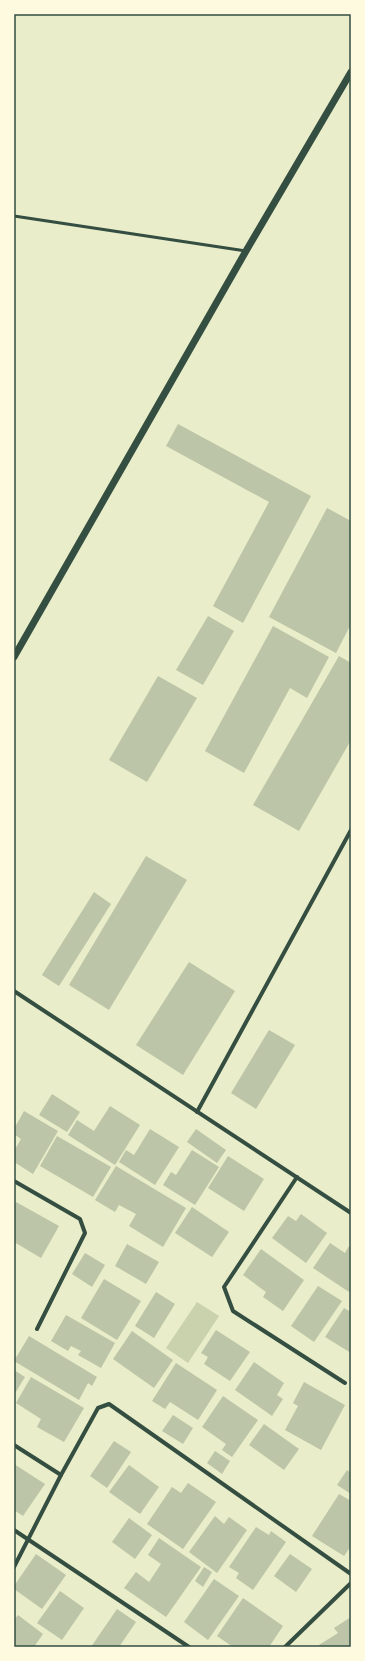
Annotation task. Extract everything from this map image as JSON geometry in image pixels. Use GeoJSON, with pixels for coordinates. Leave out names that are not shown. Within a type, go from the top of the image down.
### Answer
{"type":"FeatureCollection","features":[{"type":"Feature","properties":{"kind":"street"},"geometry":{"type":"LineString","coordinates":[[14,657],[246,251],[351,72]]}},
{"type":"Feature","properties":{"kind":"street"},"geometry":{"type":"LineString","coordinates":[[197,1112],[351,830]]}},
{"type":"Feature","properties":{"kind":"street"},"geometry":{"type":"LineString","coordinates":[[14,991],[351,1213]]}},
{"type":"Feature","properties":{"kind":"street"},"geometry":{"type":"LineString","coordinates":[[297,1177],[224,1287],[233,1311],[345,1383]]}},
{"type":"Feature","properties":{"kind":"street"},"geometry":{"type":"LineString","coordinates":[[14,1181],[80,1219],[85,1233],[37,1329]]}},
{"type":"Feature","properties":{"kind":"street"},"geometry":{"type":"LineString","coordinates":[[14,1567],[30,1539],[61,1475],[98,1408],[109,1404],[351,1574]]}},
{"type":"Feature","properties":{"kind":"street"},"geometry":{"type":"LineString","coordinates":[[14,1445],[61,1475]]}},
{"type":"Feature","properties":{"kind":"street"},"geometry":{"type":"LineString","coordinates":[[14,1530],[30,1539],[189,1647]]}},
{"type":"Feature","properties":{"kind":"street"},"geometry":{"type":"LineString","coordinates":[[285,1647],[351,1583]]}},
{"type":"Feature","properties":{"kind":"lane"},"geometry":{"type":"LineString","coordinates":[[14,216],[246,251]]}},
{"type":"Feature","properties":{"kind":"green space"},"geometry":{"type":"Polygon","coordinates":[[[197,1302],[219,1316],[188,1363],[166,1348],[197,1302]]]}},
{"type":"Feature","properties":{"kind":"building"},"geometry":{"type":"Polygon","coordinates":[[[178,424],[311,496],[243,623],[213,606],[269,502],[166,446],[178,424]]]}},
{"type":"Feature","properties":{"kind":"building"},"geometry":{"type":"Polygon","coordinates":[[[327,508],[351,521],[351,624],[336,653],[269,617],[327,508]]]}},
{"type":"Feature","properties":{"kind":"building"},"geometry":{"type":"Polygon","coordinates":[[[208,616],[234,631],[203,685],[176,670],[208,616]]]}},
{"type":"Feature","properties":{"kind":"building"},"geometry":{"type":"Polygon","coordinates":[[[273,626],[329,657],[307,698],[290,688],[244,773],[205,751],[273,626]]]}},
{"type":"Feature","properties":{"kind":"building"},"geometry":{"type":"Polygon","coordinates":[[[339,656],[351,663],[351,740],[299,831],[253,805],[339,656]]]}},
{"type":"Feature","properties":{"kind":"building"},"geometry":{"type":"Polygon","coordinates":[[[158,676],[197,698],[147,782],[109,760],[158,676]]]}},
{"type":"Feature","properties":{"kind":"building"},"geometry":{"type":"Polygon","coordinates":[[[146,856],[187,880],[109,1010],[69,985],[146,856]]]}},
{"type":"Feature","properties":{"kind":"building"},"geometry":{"type":"Polygon","coordinates":[[[94,892],[111,904],[59,986],[42,975],[94,892]]]}},
{"type":"Feature","properties":{"kind":"building"},"geometry":{"type":"Polygon","coordinates":[[[189,962],[235,991],[183,1075],[136,1045],[189,962]]]}},
{"type":"Feature","properties":{"kind":"building"},"geometry":{"type":"Polygon","coordinates":[[[269,1030],[295,1045],[256,1109],[231,1093],[269,1030]]]}},
{"type":"Feature","properties":{"kind":"building"},"geometry":{"type":"Polygon","coordinates":[[[52,1094],[80,1112],[67,1132],[39,1115],[52,1094]]]}},
{"type":"Feature","properties":{"kind":"building"},"geometry":{"type":"Polygon","coordinates":[[[110,1106],[140,1125],[115,1165],[68,1135],[77,1120],[94,1131],[110,1106]]]}},
{"type":"Feature","properties":{"kind":"building"},"geometry":{"type":"Polygon","coordinates":[[[24,1111],[58,1131],[33,1174],[14,1162],[14,1151],[21,1139],[14,1134],[14,1129],[24,1111]]]}},
{"type":"Feature","properties":{"kind":"building"},"geometry":{"type":"Polygon","coordinates":[[[150,1129],[179,1147],[155,1185],[119,1162],[126,1150],[134,1155],[150,1129]]]}},
{"type":"Feature","properties":{"kind":"building"},"geometry":{"type":"Polygon","coordinates":[[[196,1129],[226,1150],[217,1163],[187,1142],[196,1129]]]}},
{"type":"Feature","properties":{"kind":"building"},"geometry":{"type":"Polygon","coordinates":[[[57,1136],[111,1167],[93,1197],[40,1166],[57,1136]]]}},
{"type":"Feature","properties":{"kind":"building"},"geometry":{"type":"Polygon","coordinates":[[[192,1150],[219,1167],[195,1205],[163,1185],[171,1172],[176,1175],[192,1150]]]}},
{"type":"Feature","properties":{"kind":"building"},"geometry":{"type":"Polygon","coordinates":[[[228,1156],[264,1179],[244,1211],[208,1188],[228,1156]]]}},
{"type":"Feature","properties":{"kind":"building"},"geometry":{"type":"Polygon","coordinates":[[[116,1166],[186,1208],[163,1247],[129,1226],[136,1214],[119,1205],[115,1212],[95,1200],[116,1166]]]}},
{"type":"Feature","properties":{"kind":"building"},"geometry":{"type":"Polygon","coordinates":[[[16,1202],[59,1226],[41,1258],[14,1242],[14,1206],[16,1202]]]}},
{"type":"Feature","properties":{"kind":"building"},"geometry":{"type":"Polygon","coordinates":[[[192,1207],[229,1232],[212,1257],[175,1233],[192,1207]]]}},
{"type":"Feature","properties":{"kind":"building"},"geometry":{"type":"Polygon","coordinates":[[[301,1214],[327,1233],[306,1263],[272,1238],[288,1216],[296,1221],[301,1214]]]}},
{"type":"Feature","properties":{"kind":"building"},"geometry":{"type":"Polygon","coordinates":[[[330,1243],[345,1253],[349,1246],[351,1247],[351,1289],[349,1292],[313,1268],[330,1243]]]}},
{"type":"Feature","properties":{"kind":"building"},"geometry":{"type":"Polygon","coordinates":[[[127,1244],[159,1262],[146,1284],[115,1266],[127,1244]]]}},
{"type":"Feature","properties":{"kind":"building"},"geometry":{"type":"Polygon","coordinates":[[[261,1249],[304,1280],[283,1311],[263,1297],[266,1292],[243,1275],[261,1249]]]}},
{"type":"Feature","properties":{"kind":"building"},"geometry":{"type":"Polygon","coordinates":[[[85,1253],[105,1265],[92,1287],[72,1274],[85,1253]]]}},
{"type":"Feature","properties":{"kind":"building"},"geometry":{"type":"Polygon","coordinates":[[[104,1279],[141,1301],[117,1340],[81,1318],[104,1279]]]}},
{"type":"Feature","properties":{"kind":"building"},"geometry":{"type":"Polygon","coordinates":[[[318,1286],[342,1301],[314,1342],[291,1326],[318,1286]]]}},
{"type":"Feature","properties":{"kind":"building"},"geometry":{"type":"Polygon","coordinates":[[[156,1292],[175,1304],[154,1338],[135,1326],[156,1292]]]}},
{"type":"Feature","properties":{"kind":"building"},"geometry":{"type":"Polygon","coordinates":[[[344,1308],[351,1312],[351,1353],[325,1337],[344,1308]]]}},
{"type":"Feature","properties":{"kind":"building"},"geometry":{"type":"Polygon","coordinates":[[[66,1315],[115,1343],[101,1368],[78,1355],[81,1351],[71,1346],[68,1351],[51,1341],[66,1315]]]}},
{"type":"Feature","properties":{"kind":"building"},"geometry":{"type":"Polygon","coordinates":[[[216,1330],[250,1352],[230,1381],[204,1364],[208,1357],[201,1353],[216,1330]]]}},
{"type":"Feature","properties":{"kind":"building"},"geometry":{"type":"Polygon","coordinates":[[[132,1331],[173,1360],[154,1388],[113,1359],[132,1331]]]}},
{"type":"Feature","properties":{"kind":"building"},"geometry":{"type":"Polygon","coordinates":[[[29,1336],[97,1377],[92,1386],[88,1383],[79,1400],[14,1361],[29,1336]]]}},
{"type":"Feature","properties":{"kind":"building"},"geometry":{"type":"Polygon","coordinates":[[[254,1362],[284,1383],[277,1395],[283,1399],[272,1416],[235,1390],[254,1362]]]}},
{"type":"Feature","properties":{"kind":"building"},"geometry":{"type":"Polygon","coordinates":[[[176,1363],[217,1390],[198,1420],[170,1402],[165,1409],[152,1401],[176,1363]]]}},
{"type":"Feature","properties":{"kind":"building"},"geometry":{"type":"Polygon","coordinates":[[[14,1370],[25,1377],[14,1395],[14,1370]]]}},
{"type":"Feature","properties":{"kind":"building"},"geometry":{"type":"Polygon","coordinates":[[[31,1377],[84,1408],[64,1442],[37,1427],[41,1419],[16,1403],[31,1377]]]}},
{"type":"Feature","properties":{"kind":"building"},"geometry":{"type":"Polygon","coordinates":[[[304,1382],[345,1405],[321,1450],[285,1430],[298,1406],[293,1403],[304,1382]]]}},
{"type":"Feature","properties":{"kind":"building"},"geometry":{"type":"Polygon","coordinates":[[[223,1396],[258,1420],[232,1457],[222,1450],[226,1444],[202,1427],[223,1396]]]}},
{"type":"Feature","properties":{"kind":"building"},"geometry":{"type":"Polygon","coordinates":[[[173,1415],[193,1428],[183,1444],[162,1431],[173,1415]]]}},
{"type":"Feature","properties":{"kind":"building"},"geometry":{"type":"Polygon","coordinates":[[[264,1424],[299,1449],[284,1470],[249,1445],[264,1424]]]}},
{"type":"Feature","properties":{"kind":"building"},"geometry":{"type":"Polygon","coordinates":[[[114,1441],[131,1452],[107,1488],[90,1476],[114,1441]]]}},
{"type":"Feature","properties":{"kind":"building"},"geometry":{"type":"Polygon","coordinates":[[[215,1451],[230,1461],[222,1474],[207,1463],[215,1451]]]}},
{"type":"Feature","properties":{"kind":"building"},"geometry":{"type":"Polygon","coordinates":[[[14,1464],[45,1484],[23,1516],[14,1510],[14,1464]]]}},
{"type":"Feature","properties":{"kind":"building"},"geometry":{"type":"Polygon","coordinates":[[[129,1465],[159,1487],[140,1514],[109,1492],[129,1465]]]}},
{"type":"Feature","properties":{"kind":"building"},"geometry":{"type":"Polygon","coordinates":[[[347,1470],[351,1473],[351,1494],[337,1485],[347,1470]]]}},
{"type":"Feature","properties":{"kind":"building"},"geometry":{"type":"Polygon","coordinates":[[[188,1483],[216,1502],[183,1549],[147,1524],[172,1487],[181,1493],[188,1483]]]}},
{"type":"Feature","properties":{"kind":"building"},"geometry":{"type":"Polygon","coordinates":[[[339,1494],[351,1501],[351,1546],[344,1556],[312,1536],[339,1494]]]}},
{"type":"Feature","properties":{"kind":"building"},"geometry":{"type":"Polygon","coordinates":[[[215,1516],[224,1524],[229,1517],[247,1530],[217,1573],[189,1552],[215,1516]]]}},
{"type":"Feature","properties":{"kind":"building"},"geometry":{"type":"Polygon","coordinates":[[[129,1518],[152,1535],[135,1559],[112,1542],[129,1518]]]}},
{"type":"Feature","properties":{"kind":"building"},"geometry":{"type":"Polygon","coordinates":[[[256,1527],[269,1535],[271,1531],[286,1542],[253,1590],[236,1578],[239,1573],[229,1567],[256,1527]]]}},
{"type":"Feature","properties":{"kind":"building"},"geometry":{"type":"Polygon","coordinates":[[[159,1538],[201,1567],[166,1617],[124,1588],[136,1572],[149,1582],[161,1564],[148,1555],[159,1538]]]}},
{"type":"Feature","properties":{"kind":"building"},"geometry":{"type":"Polygon","coordinates":[[[36,1554],[66,1575],[42,1609],[14,1589],[14,1586],[36,1554]]]}},
{"type":"Feature","properties":{"kind":"building"},"geometry":{"type":"Polygon","coordinates":[[[290,1554],[312,1569],[296,1592],[274,1576],[290,1554]]]}},
{"type":"Feature","properties":{"kind":"building"},"geometry":{"type":"Polygon","coordinates":[[[204,1567],[212,1572],[203,1587],[195,1581],[204,1567]]]}},
{"type":"Feature","properties":{"kind":"building"},"geometry":{"type":"Polygon","coordinates":[[[214,1579],[239,1596],[208,1640],[184,1622],[214,1579]]]}},
{"type":"Feature","properties":{"kind":"building"},"geometry":{"type":"Polygon","coordinates":[[[60,1591],[84,1608],[62,1640],[37,1623],[60,1591]]]}},
{"type":"Feature","properties":{"kind":"building"},"geometry":{"type":"Polygon","coordinates":[[[243,1598],[283,1626],[269,1647],[233,1647],[217,1636],[243,1598]]]}},
{"type":"Feature","properties":{"kind":"building"},"geometry":{"type":"Polygon","coordinates":[[[117,1609],[136,1622],[119,1647],[91,1647],[117,1609]]]}},
{"type":"Feature","properties":{"kind":"building"},"geometry":{"type":"Polygon","coordinates":[[[18,1615],[43,1634],[34,1647],[14,1647],[14,1620],[18,1615]]]}},
{"type":"Feature","properties":{"kind":"building"},"geometry":{"type":"Polygon","coordinates":[[[351,1617],[351,1647],[320,1647],[319,1645],[338,1633],[334,1628],[351,1617]]]}}]}
